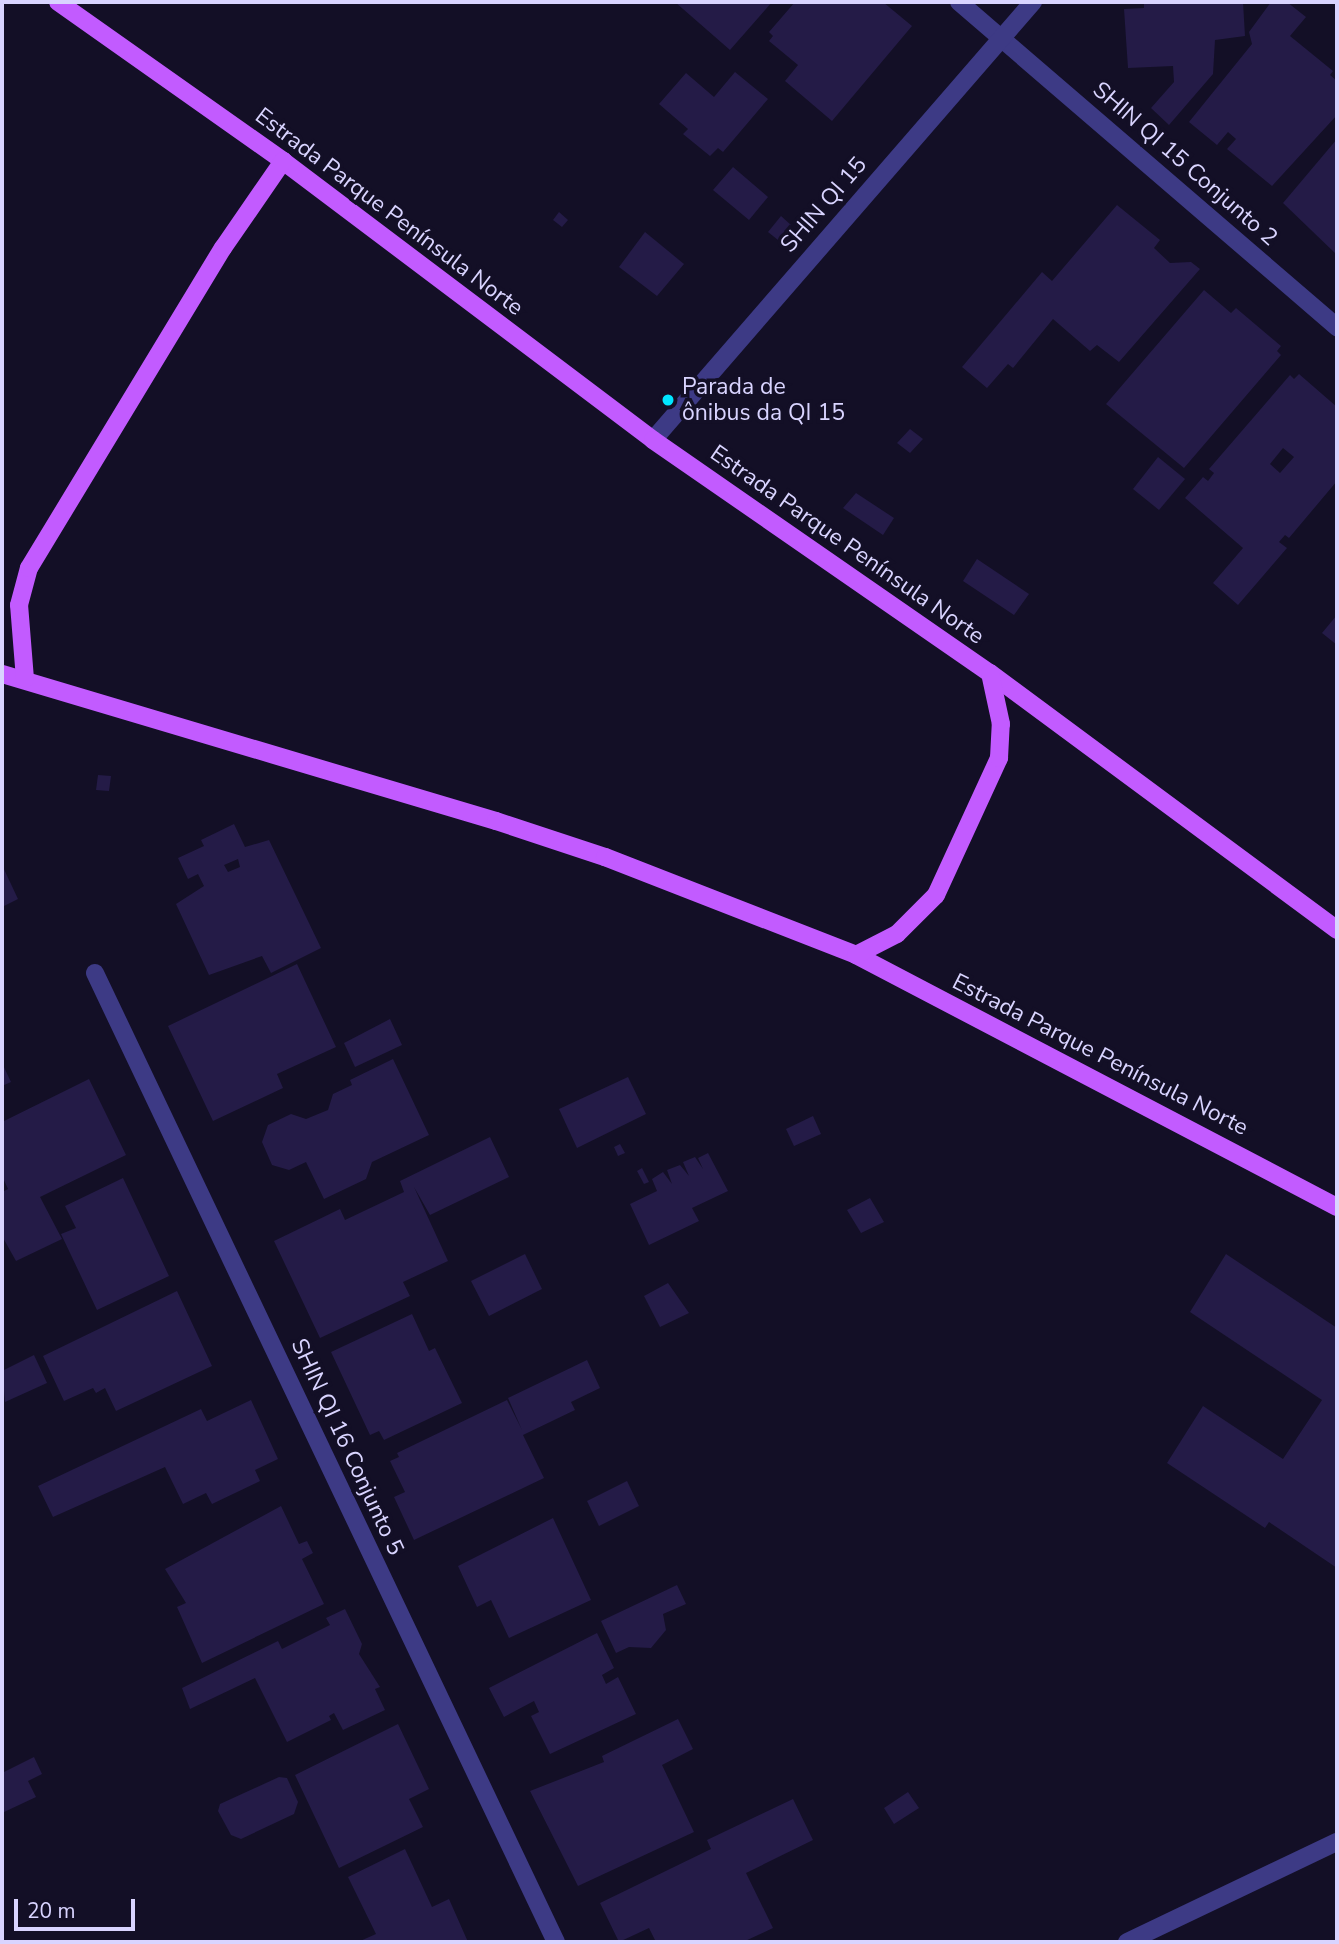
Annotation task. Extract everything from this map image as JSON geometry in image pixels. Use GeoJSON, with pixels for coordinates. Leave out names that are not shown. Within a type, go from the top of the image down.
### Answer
{"type":"FeatureCollection","features":[{"type":"Feature","properties":{"kind":"main road","name":"Estrada Parque Península Norte"},"geometry":{"type":"LineString","coordinates":[[58,2],[283,161],[653,440],[990,673],[1337,930]]}},
{"type":"Feature","properties":{"kind":"main road"},"geometry":{"type":"LineString","coordinates":[[25,679],[19,605],[29,568],[223,248],[283,161]]}},
{"type":"Feature","properties":{"kind":"main road"},"geometry":{"type":"LineString","coordinates":[[856,955],[897,934],[936,895],[999,758],[1001,724],[990,673]]}},
{"type":"Feature","properties":{"kind":"main road","name":"Estrada Parque Península Norte"},"geometry":{"type":"LineString","coordinates":[[2,674],[496,821],[604,857],[856,955],[1337,1207]]}},
{"type":"Feature","properties":{"kind":"street","name":"SHIN QI 15 Conjunto 2"},"geometry":{"type":"LineString","coordinates":[[959,2],[1337,327]]}},
{"type":"Feature","properties":{"kind":"street","name":"SHIN QI 15"},"geometry":{"type":"LineString","coordinates":[[653,440],[1033,2]]}},
{"type":"Feature","properties":{"kind":"street","name":"SHIN QI 16 Conjunto 5"},"geometry":{"type":"LineString","coordinates":[[95,973],[556,1942]]}},
{"type":"Feature","properties":{"kind":"street"},"geometry":{"type":"LineString","coordinates":[[1127,1942],[1337,1842]]}},
{"type":"Feature","properties":{"kind":"building"},"geometry":{"type":"Polygon","coordinates":[[[675,2],[772,2],[730,50],[675,2]]]}},
{"type":"Feature","properties":{"kind":"building"},"geometry":{"type":"Polygon","coordinates":[[[795,2],[883,2],[912,26],[832,121],[785,81],[798,65],[769,41],[773,36],[769,32],[795,2]]]}},
{"type":"Feature","properties":{"kind":"building"},"geometry":{"type":"Polygon","coordinates":[[[1144,2],[1243,2],[1245,36],[1215,40],[1213,74],[1169,125],[1151,108],[1174,82],[1173,66],[1128,68],[1124,9],[1144,8],[1144,2]]]}},
{"type":"Feature","properties":{"kind":"building"},"geometry":{"type":"Polygon","coordinates":[[[1271,2],[1287,2],[1306,17],[1290,36],[1333,71],[1330,75],[1337,81],[1337,115],[1272,186],[1227,149],[1236,139],[1228,132],[1217,145],[1189,122],[1252,44],[1249,32],[1271,2]]]}},
{"type":"Feature","properties":{"kind":"building"},"geometry":{"type":"Polygon","coordinates":[[[735,72],[768,99],[723,152],[718,148],[710,156],[683,134],[688,129],[659,104],[686,73],[714,97],[735,72]]]}},
{"type":"Feature","properties":{"kind":"building"},"geometry":{"type":"Polygon","coordinates":[[[1337,139],[1337,255],[1283,203],[1337,139]]]}},
{"type":"Feature","properties":{"kind":"building"},"geometry":{"type":"Polygon","coordinates":[[[733,167],[768,197],[749,220],[713,190],[733,167]]]}},
{"type":"Feature","properties":{"kind":"building"},"geometry":{"type":"Polygon","coordinates":[[[1117,205],[1160,240],[1154,248],[1170,263],[1191,262],[1200,269],[1119,362],[1097,345],[1090,351],[1053,319],[1013,368],[1008,364],[987,388],[962,367],[1042,272],[1052,281],[1117,205]]]}},
{"type":"Feature","properties":{"kind":"building"},"geometry":{"type":"Polygon","coordinates":[[[559,212],[568,220],[562,227],[553,220],[559,212]]]}},
{"type":"Feature","properties":{"kind":"building"},"geometry":{"type":"Polygon","coordinates":[[[781,216],[791,225],[778,240],[768,232],[781,216]]]}},
{"type":"Feature","properties":{"kind":"building"},"geometry":{"type":"Polygon","coordinates":[[[645,232],[684,264],[657,296],[619,267],[645,232]]]}},
{"type":"Feature","properties":{"kind":"building"},"geometry":{"type":"Polygon","coordinates":[[[1204,290],[1231,313],[1236,308],[1281,346],[1277,351],[1281,355],[1184,468],[1106,404],[1204,290]]]}},
{"type":"Feature","properties":{"kind":"building"},"geometry":{"type":"Polygon","coordinates":[[[1299,374],[1337,407],[1337,481],[1289,538],[1285,535],[1279,542],[1287,548],[1238,605],[1213,583],[1243,548],[1185,498],[1203,477],[1208,481],[1214,473],[1209,469],[1290,375],[1294,379],[1299,374]],[[1283,448],[1270,464],[1280,473],[1294,457],[1283,448]]]}},
{"type":"Feature","properties":{"kind":"building"},"geometry":{"type":"Polygon","coordinates":[[[910,429],[923,439],[910,453],[897,443],[910,429]]]}},
{"type":"Feature","properties":{"kind":"building"},"geometry":{"type":"Polygon","coordinates":[[[1158,457],[1185,479],[1159,510],[1133,489],[1158,457]]]}},
{"type":"Feature","properties":{"kind":"building"},"geometry":{"type":"Polygon","coordinates":[[[856,493],[894,518],[883,535],[843,508],[856,493]]]}},
{"type":"Feature","properties":{"kind":"building"},"geometry":{"type":"Polygon","coordinates":[[[977,559],[1029,594],[1014,615],[963,581],[977,559]]]}},
{"type":"Feature","properties":{"kind":"building"},"geometry":{"type":"Polygon","coordinates":[[[1337,615],[1337,645],[1322,633],[1337,615]]]}},
{"type":"Feature","properties":{"kind":"building"},"geometry":{"type":"Polygon","coordinates":[[[98,775],[111,776],[109,791],[96,790],[98,775]]]}},
{"type":"Feature","properties":{"kind":"building"},"geometry":{"type":"Polygon","coordinates":[[[234,824],[245,847],[269,840],[321,948],[271,973],[262,956],[209,975],[176,904],[204,886],[198,874],[188,879],[178,858],[204,846],[201,840],[234,824]],[[238,859],[224,865],[228,872],[240,867],[238,859]]]}},
{"type":"Feature","properties":{"kind":"building"},"geometry":{"type":"Polygon","coordinates":[[[2,865],[18,899],[2,907],[2,865]]]}},
{"type":"Feature","properties":{"kind":"building"},"geometry":{"type":"Polygon","coordinates":[[[297,964],[336,1047],[277,1074],[283,1088],[213,1121],[168,1026],[297,964]]]}},
{"type":"Feature","properties":{"kind":"building"},"geometry":{"type":"Polygon","coordinates":[[[390,1019],[402,1045],[355,1067],[344,1043],[390,1019]]]}},
{"type":"Feature","properties":{"kind":"building"},"geometry":{"type":"Polygon","coordinates":[[[393,1059],[429,1135],[372,1162],[366,1179],[324,1199],[306,1162],[289,1170],[272,1165],[262,1142],[268,1125],[291,1114],[306,1119],[328,1110],[333,1094],[352,1085],[350,1080],[393,1059]]]}},
{"type":"Feature","properties":{"kind":"building"},"geometry":{"type":"Polygon","coordinates":[[[2,1063],[11,1082],[2,1086],[2,1063]]]}},
{"type":"Feature","properties":{"kind":"building"},"geometry":{"type":"Polygon","coordinates":[[[628,1077],[646,1114],[577,1148],[559,1109],[628,1077]]]}},
{"type":"Feature","properties":{"kind":"building"},"geometry":{"type":"Polygon","coordinates":[[[89,1079],[126,1155],[40,1197],[62,1239],[16,1261],[2,1236],[2,1192],[8,1189],[2,1176],[2,1122],[89,1079]]]}},
{"type":"Feature","properties":{"kind":"building"},"geometry":{"type":"Polygon","coordinates":[[[813,1116],[821,1134],[794,1146],[786,1129],[813,1116]]]}},
{"type":"Feature","properties":{"kind":"building"},"geometry":{"type":"Polygon","coordinates":[[[490,1137],[509,1177],[430,1215],[414,1187],[448,1261],[403,1282],[410,1296],[320,1338],[274,1241],[340,1209],[345,1220],[404,1192],[400,1181],[490,1137]]]}},
{"type":"Feature","properties":{"kind":"building"},"geometry":{"type":"Polygon","coordinates":[[[620,1144],[625,1153],[618,1156],[614,1147],[620,1144]]]}},
{"type":"Feature","properties":{"kind":"building"},"geometry":{"type":"Polygon","coordinates":[[[708,1153],[728,1191],[692,1208],[699,1221],[649,1245],[630,1204],[657,1191],[652,1179],[663,1172],[672,1184],[667,1170],[680,1165],[689,1176],[683,1162],[695,1157],[703,1169],[698,1158],[708,1153]]]}},
{"type":"Feature","properties":{"kind":"building"},"geometry":{"type":"Polygon","coordinates":[[[642,1168],[649,1182],[644,1184],[637,1171],[642,1168]]]}},
{"type":"Feature","properties":{"kind":"building"},"geometry":{"type":"Polygon","coordinates":[[[123,1178],[169,1276],[97,1310],[61,1234],[76,1228],[65,1206],[123,1178]]]}},
{"type":"Feature","properties":{"kind":"building"},"geometry":{"type":"Polygon","coordinates":[[[870,1198],[884,1222],[861,1233],[847,1210],[870,1198]]]}},
{"type":"Feature","properties":{"kind":"building"},"geometry":{"type":"Polygon","coordinates":[[[525,1254],[542,1289],[489,1316],[471,1281],[525,1254]]]}},
{"type":"Feature","properties":{"kind":"building"},"geometry":{"type":"Polygon","coordinates":[[[1226,1254],[1337,1328],[1337,1568],[1269,1522],[1265,1528],[1167,1463],[1203,1406],[1283,1459],[1322,1400],[1190,1312],[1226,1254]]]}},
{"type":"Feature","properties":{"kind":"building"},"geometry":{"type":"Polygon","coordinates":[[[668,1283],[689,1313],[660,1327],[644,1296],[668,1283]]]}},
{"type":"Feature","properties":{"kind":"building"},"geometry":{"type":"Polygon","coordinates":[[[177,1291],[212,1366],[116,1411],[105,1388],[96,1393],[93,1388],[64,1401],[43,1356],[177,1291]]]}},
{"type":"Feature","properties":{"kind":"building"},"geometry":{"type":"Polygon","coordinates":[[[412,1314],[429,1351],[435,1348],[462,1403],[384,1440],[379,1431],[370,1435],[331,1352],[412,1314]]]}},
{"type":"Feature","properties":{"kind":"building"},"geometry":{"type":"Polygon","coordinates":[[[34,1355],[47,1383],[5,1402],[2,1371],[34,1355]]]}},
{"type":"Feature","properties":{"kind":"building"},"geometry":{"type":"Polygon","coordinates":[[[587,1360],[600,1388],[571,1402],[575,1410],[523,1435],[544,1478],[414,1540],[394,1497],[405,1492],[390,1461],[399,1457],[397,1453],[507,1400],[522,1430],[508,1398],[587,1360]]]}},
{"type":"Feature","properties":{"kind":"building"},"geometry":{"type":"Polygon","coordinates":[[[251,1400],[278,1459],[255,1470],[260,1481],[212,1504],[206,1493],[183,1504],[165,1467],[53,1517],[38,1486],[201,1409],[207,1421],[251,1400]]]}},
{"type":"Feature","properties":{"kind":"building"},"geometry":{"type":"Polygon","coordinates":[[[627,1481],[639,1506],[599,1526],[587,1501],[627,1481]]]}},
{"type":"Feature","properties":{"kind":"building"},"geometry":{"type":"Polygon","coordinates":[[[281,1506],[299,1544],[307,1541],[313,1553],[302,1559],[324,1604],[202,1663],[177,1607],[186,1603],[165,1569],[281,1506]]]}},
{"type":"Feature","properties":{"kind":"building"},"geometry":{"type":"Polygon","coordinates":[[[553,1518],[591,1600],[509,1638],[491,1600],[477,1607],[458,1566],[553,1518]]]}},
{"type":"Feature","properties":{"kind":"building"},"geometry":{"type":"Polygon","coordinates":[[[677,1585],[686,1604],[663,1614],[666,1630],[651,1648],[629,1647],[616,1653],[601,1621],[677,1585]]]}},
{"type":"Feature","properties":{"kind":"building"},"geometry":{"type":"Polygon","coordinates":[[[345,1609],[362,1644],[359,1654],[380,1687],[375,1689],[385,1710],[343,1730],[334,1713],[329,1716],[331,1720],[287,1742],[255,1678],[190,1709],[182,1688],[278,1641],[282,1649],[330,1625],[326,1618],[345,1609]]]}},
{"type":"Feature","properties":{"kind":"building"},"geometry":{"type":"Polygon","coordinates":[[[597,1633],[614,1668],[602,1675],[606,1684],[618,1677],[636,1714],[550,1754],[531,1716],[539,1712],[534,1701],[504,1717],[489,1688],[597,1633]]]}},
{"type":"Feature","properties":{"kind":"building"},"geometry":{"type":"Polygon","coordinates":[[[678,1719],[693,1749],[662,1765],[694,1832],[578,1886],[530,1791],[604,1762],[602,1756],[678,1719]]]}},
{"type":"Feature","properties":{"kind":"building"},"geometry":{"type":"Polygon","coordinates":[[[398,1724],[429,1789],[409,1799],[423,1827],[339,1868],[295,1775],[398,1724]]]}},
{"type":"Feature","properties":{"kind":"building"},"geometry":{"type":"Polygon","coordinates":[[[34,1757],[42,1774],[28,1781],[36,1797],[2,1813],[2,1773],[34,1757]]]}},
{"type":"Feature","properties":{"kind":"building"},"geometry":{"type":"Polygon","coordinates":[[[279,1777],[287,1778],[298,1802],[294,1814],[241,1839],[231,1835],[218,1811],[220,1804],[279,1777]]]}},
{"type":"Feature","properties":{"kind":"building"},"geometry":{"type":"Polygon","coordinates":[[[908,1792],[919,1808],[894,1824],[884,1808],[908,1792]]]}},
{"type":"Feature","properties":{"kind":"building"},"geometry":{"type":"Polygon","coordinates":[[[793,1799],[813,1840],[746,1873],[773,1928],[743,1942],[656,1942],[649,1928],[619,1942],[600,1903],[711,1849],[707,1840],[793,1799]]]}},
{"type":"Feature","properties":{"kind":"building"},"geometry":{"type":"Polygon","coordinates":[[[405,1849],[432,1907],[449,1899],[468,1942],[358,1942],[376,1934],[348,1877],[405,1849]]]}},
{"type":"Feature","properties":{"kind":"place","name":"Parada de ônibus da QI 15"},"geometry":{"type":"Point","coordinates":[668,400]}}]}
